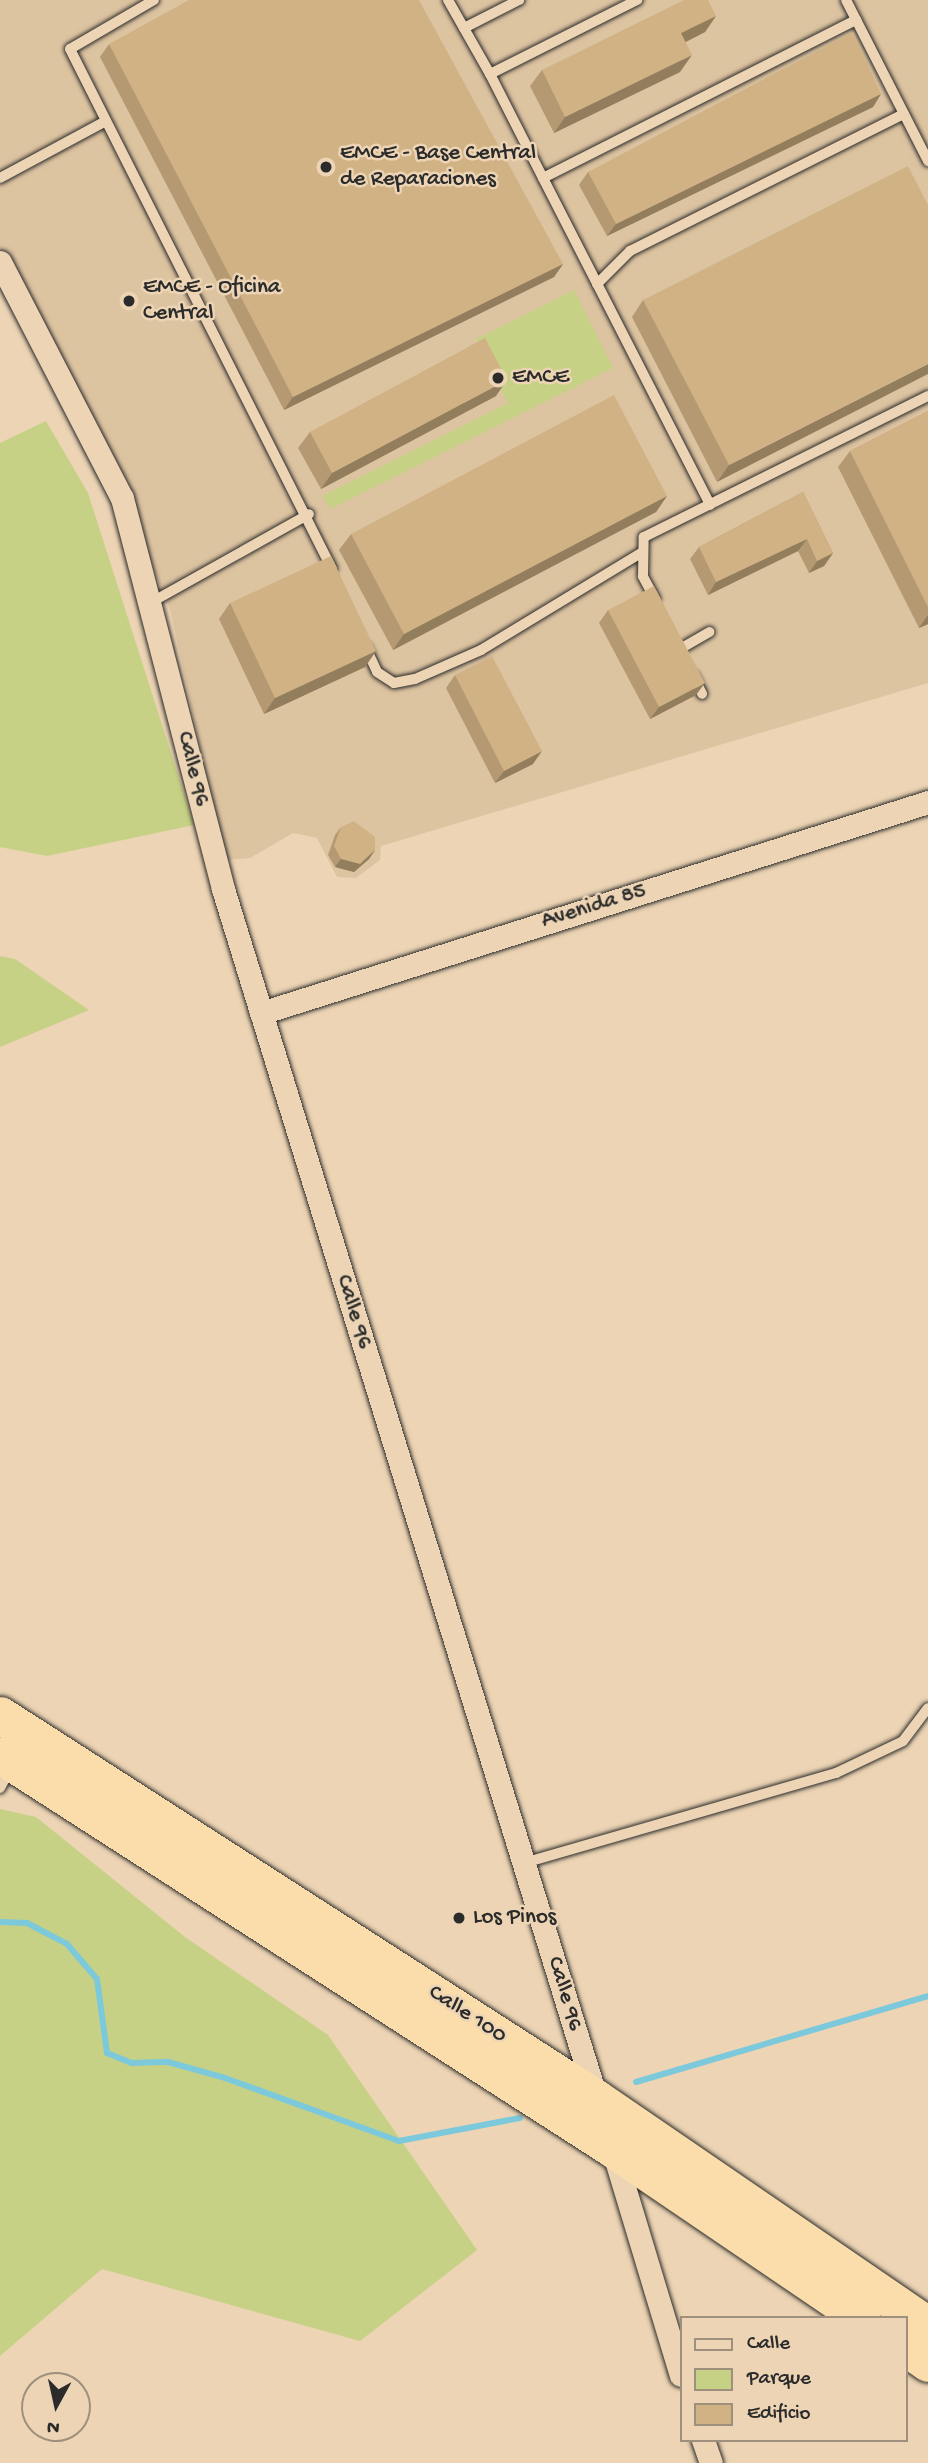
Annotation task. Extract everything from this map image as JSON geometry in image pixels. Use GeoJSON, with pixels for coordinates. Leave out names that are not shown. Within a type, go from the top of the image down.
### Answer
{"type":"FeatureCollection","features":[{"type":"Feature","properties":{"kind":"highway","name":"Calle 100"},"geometry":{"type":"LineString","coordinates":[[0,1715],[596,2098],[928,2325]]}},
{"type":"Feature","properties":{"kind":"highway","name":"Calle 100"},"geometry":{"type":"LineString","coordinates":[[4,1769],[613,2149],[859,2316]]}},
{"type":"Feature","properties":{"kind":"highway"},"geometry":{"type":"LineString","coordinates":[[907,2348],[928,2363]]}},
{"type":"Feature","properties":{"kind":"street","name":"Calle 96"},"geometry":{"type":"LineString","coordinates":[[0,262],[122,498],[261,1013],[680,2372]]}},
{"type":"Feature","properties":{"kind":"street","name":"Avenida 85"},"geometry":{"type":"LineString","coordinates":[[261,1013],[928,802]]}},
{"type":"Feature","properties":{"kind":"street"},"geometry":{"type":"LineString","coordinates":[[704,2442],[711,2463]]}},
{"type":"Feature","properties":{"kind":"lane"},"geometry":{"type":"LineString","coordinates":[[154,0],[70,50],[309,514],[340,587]]}},
{"type":"Feature","properties":{"kind":"lane"},"geometry":{"type":"LineString","coordinates":[[448,0],[490,74],[710,505]]}},
{"type":"Feature","properties":{"kind":"lane"},"geometry":{"type":"LineString","coordinates":[[464,28],[519,0]]}},
{"type":"Feature","properties":{"kind":"lane"},"geometry":{"type":"LineString","coordinates":[[490,74],[637,0]]}},
{"type":"Feature","properties":{"kind":"lane"},"geometry":{"type":"LineString","coordinates":[[846,0],[928,161]]}},
{"type":"Feature","properties":{"kind":"lane"},"geometry":{"type":"LineString","coordinates":[[543,178],[856,20]]}},
{"type":"Feature","properties":{"kind":"lane"},"geometry":{"type":"LineString","coordinates":[[597,284],[630,251],[904,114]]}},
{"type":"Feature","properties":{"kind":"lane"},"geometry":{"type":"LineString","coordinates":[[0,178],[106,121]]}},
{"type":"Feature","properties":{"kind":"lane"},"geometry":{"type":"LineString","coordinates":[[661,612],[643,576],[644,537],[928,396]]}},
{"type":"Feature","properties":{"kind":"lane"},"geometry":{"type":"LineString","coordinates":[[150,603],[309,514]]}},
{"type":"Feature","properties":{"kind":"lane"},"geometry":{"type":"LineString","coordinates":[[361,636],[377,672],[394,683],[481,650],[643,552]]}},
{"type":"Feature","properties":{"kind":"lane"},"geometry":{"type":"LineString","coordinates":[[680,649],[709,632]]}},
{"type":"Feature","properties":{"kind":"lane"},"geometry":{"type":"LineString","coordinates":[[674,637],[702,694]]}},
{"type":"Feature","properties":{"kind":"lane"},"geometry":{"type":"LineString","coordinates":[[481,650],[487,662]]}},
{"type":"Feature","properties":{"kind":"lane"},"geometry":{"type":"LineString","coordinates":[[524,1863],[836,1773],[904,1741],[928,1707]]}},
{"type":"Feature","properties":{"kind":"shaded area","name":"EMCE"},"geometry":{"type":"Polygon","coordinates":[[[0,0],[928,0],[928,683],[381,846],[380,860],[356,878],[337,877],[317,838],[293,833],[250,858],[225,860],[170,609],[139,534],[137,508],[0,247],[0,0]]]}},
{"type":"Feature","properties":{"kind":"green space"},"geometry":{"type":"Polygon","coordinates":[[[574,290],[613,368],[330,509],[323,496],[508,403],[476,339],[574,290]]]}},
{"type":"Feature","properties":{"kind":"green space"},"geometry":{"type":"Polygon","coordinates":[[[46,421],[88,493],[194,825],[47,856],[0,847],[0,443],[46,421]]]}},
{"type":"Feature","properties":{"kind":"green space"},"geometry":{"type":"Polygon","coordinates":[[[0,956],[15,959],[89,1010],[0,1047],[0,956]]]}},
{"type":"Feature","properties":{"kind":"green space"},"geometry":{"type":"Polygon","coordinates":[[[0,1809],[36,1817],[185,1937],[328,2035],[477,2250],[360,2341],[102,2269],[0,2356],[0,1809]]]}},
{"type":"Feature","properties":{"kind":"building","name":"EMCE - Base Central de Reparaciones"},"geometry":{"type":"Polygon","coordinates":[[[189,0],[419,0],[563,264],[293,397],[109,44],[189,0]]]}},
{"type":"Feature","properties":{"kind":"building"},"geometry":{"type":"Polygon","coordinates":[[[684,0],[708,0],[716,16],[681,33],[692,55],[565,117],[542,70],[684,0]]]}},
{"type":"Feature","properties":{"kind":"building"},"geometry":{"type":"Polygon","coordinates":[[[853,32],[881,94],[616,224],[588,172],[853,32]]]}},
{"type":"Feature","properties":{"kind":"building"},"geometry":{"type":"Polygon","coordinates":[[[908,166],[928,205],[928,364],[729,465],[643,300],[908,166]]]}},
{"type":"Feature","properties":{"kind":"building"},"geometry":{"type":"Polygon","coordinates":[[[485,338],[507,380],[332,473],[310,432],[485,338]]]}},
{"type":"Feature","properties":{"kind":"building"},"geometry":{"type":"Polygon","coordinates":[[[614,395],[667,496],[404,634],[351,534],[614,395]]]}},
{"type":"Feature","properties":{"kind":"building"},"geometry":{"type":"Polygon","coordinates":[[[928,411],[928,607],[850,451],[928,411]]]}},
{"type":"Feature","properties":{"kind":"building"},"geometry":{"type":"Polygon","coordinates":[[[803,492],[833,553],[817,561],[807,539],[716,582],[699,547],[803,492]]]}},
{"type":"Feature","properties":{"kind":"building"},"geometry":{"type":"Polygon","coordinates":[[[331,556],[376,651],[275,698],[230,603],[331,556]]]}},
{"type":"Feature","properties":{"kind":"building"},"geometry":{"type":"Polygon","coordinates":[[[654,586],[705,683],[659,707],[608,610],[654,586]]]}},
{"type":"Feature","properties":{"kind":"building"},"geometry":{"type":"Polygon","coordinates":[[[492,656],[542,751],[504,771],[455,675],[492,656]]]}},
{"type":"Feature","properties":{"kind":"building"},"geometry":{"type":"Polygon","coordinates":[[[354,821],[375,837],[375,850],[360,864],[341,859],[334,846],[341,827],[354,821]]]}},
{"type":"Feature","properties":{"kind":"waterway"},"geometry":{"type":"LineString","coordinates":[[0,1922],[27,1923],[67,1944],[97,1979],[107,2053],[132,2063],[168,2062],[225,2078],[399,2141],[520,2118]]}},
{"type":"Feature","properties":{"kind":"waterway"},"geometry":{"type":"LineString","coordinates":[[636,2082],[928,1996]]}},
{"type":"Feature","properties":{"kind":"place","name":"EMCE - Base Central de Reparaciones"},"geometry":{"type":"Point","coordinates":[326,167]}},
{"type":"Feature","properties":{"kind":"place","name":"EMCE - Oficina Central"},"geometry":{"type":"Point","coordinates":[129,301]}},
{"type":"Feature","properties":{"kind":"place","name":"EMCE"},"geometry":{"type":"Point","coordinates":[498,378]}},
{"type":"Feature","properties":{"kind":"place","name":"Los Pinos"},"geometry":{"type":"Point","coordinates":[459,1918]}}]}
